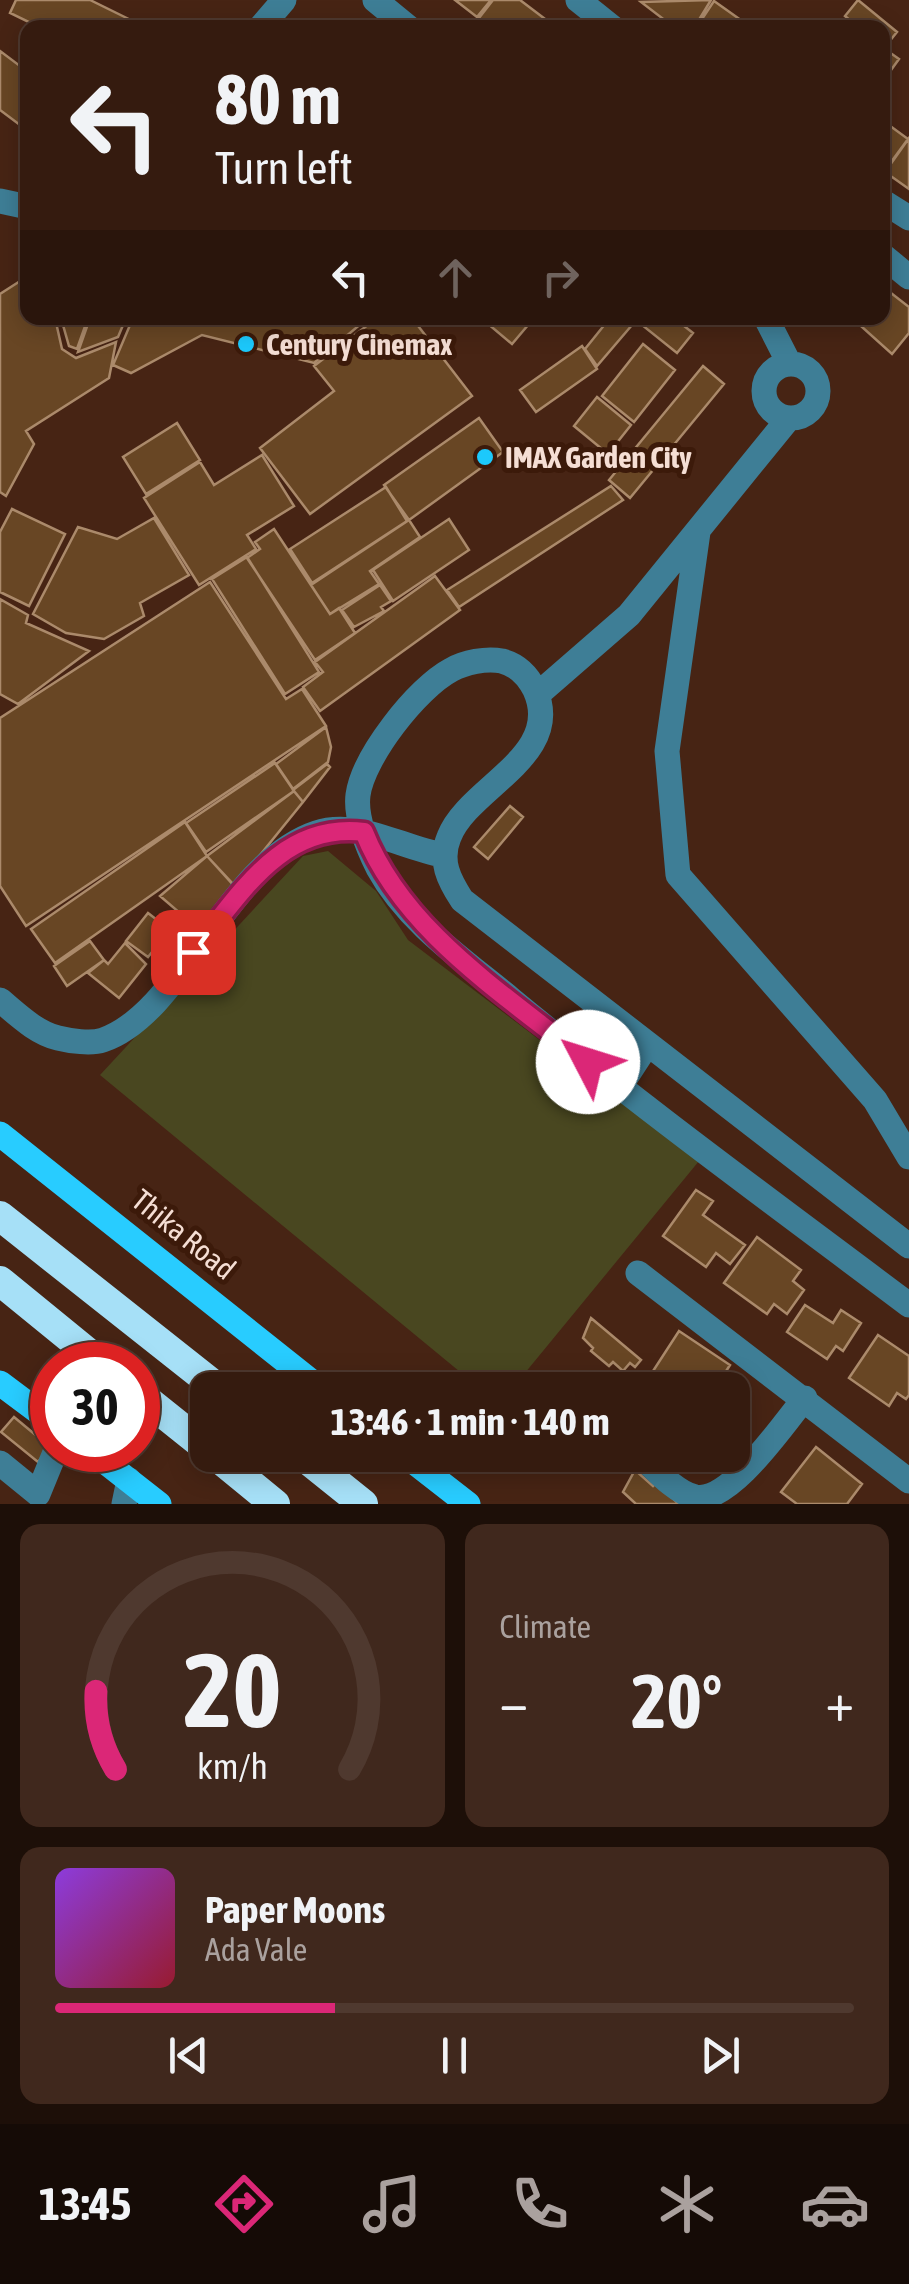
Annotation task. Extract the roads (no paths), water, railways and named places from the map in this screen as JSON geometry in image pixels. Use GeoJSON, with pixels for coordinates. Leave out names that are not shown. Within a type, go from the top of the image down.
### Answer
{"type":"FeatureCollection","features":[{"type":"Feature","properties":{"kind":"highway"},"geometry":{"type":"LineString","coordinates":[[0,1216],[197,1372]]}},
{"type":"Feature","properties":{"kind":"highway"},"geometry":{"type":"LineString","coordinates":[[0,1282],[75,1342]]}},
{"type":"Feature","properties":{"kind":"highway"},"geometry":{"type":"LineString","coordinates":[[160,1410],[190,1434]]}},
{"type":"Feature","properties":{"kind":"highway"},"geometry":{"type":"LineString","coordinates":[[236,1472],[275,1504]]}},
{"type":"Feature","properties":{"kind":"highway"},"geometry":{"type":"LineString","coordinates":[[323,1472],[363,1504]]}},
{"type":"Feature","properties":{"kind":"main road","name":"Thika Road"},"geometry":{"type":"LineString","coordinates":[[0,1134],[299,1372]]}},
{"type":"Feature","properties":{"kind":"main road"},"geometry":{"type":"LineString","coordinates":[[0,1383],[30,1406]]}},
{"type":"Feature","properties":{"kind":"main road"},"geometry":{"type":"LineString","coordinates":[[109,1472],[126,1492],[159,1504]]}},
{"type":"Feature","properties":{"kind":"main road"},"geometry":{"type":"LineString","coordinates":[[426,1472],[468,1504]]}},
{"type":"Feature","properties":{"kind":"street"},"geometry":{"type":"LineString","coordinates":[[267,20],[284,0]]}},
{"type":"Feature","properties":{"kind":"street"},"geometry":{"type":"LineString","coordinates":[[375,0],[400,20]]}},
{"type":"Feature","properties":{"kind":"street"},"geometry":{"type":"LineString","coordinates":[[578,0],[603,20]]}},
{"type":"Feature","properties":{"kind":"street"},"geometry":{"type":"LineString","coordinates":[[770,325],[790,363]]}},
{"type":"Feature","properties":{"kind":"street"},"geometry":{"type":"LineString","coordinates":[[537,696],[628,614],[789,418],[812,408],[818,392],[807,368],[790,363],[773,370],[764,386],[772,411],[789,418]]}},
{"type":"Feature","properties":{"kind":"street"},"geometry":{"type":"LineString","coordinates":[[698,532],[666,751],[678,875],[875,1100],[909,1157]]}},
{"type":"Feature","properties":{"kind":"street"},"geometry":{"type":"LineString","coordinates":[[909,1246],[473,912],[448,879],[444,854],[450,834],[480,794],[528,752],[540,720],[537,696],[520,668],[502,662],[476,661],[452,668],[430,684],[382,742],[360,783],[358,798],[364,832],[378,869],[415,918],[620,1086],[909,1305]]}},
{"type":"Feature","properties":{"kind":"street"},"geometry":{"type":"LineString","coordinates":[[0,1000],[54,1038],[102,1040],[150,1006],[238,896],[287,846],[330,830],[364,832],[444,854]]}},
{"type":"Feature","properties":{"kind":"street"},"geometry":{"type":"LineString","coordinates":[[620,1086],[647,1045]]}},
{"type":"Feature","properties":{"kind":"street"},"geometry":{"type":"LineString","coordinates":[[638,1274],[909,1481]]}},
{"type":"Feature","properties":{"kind":"street"},"geometry":{"type":"LineString","coordinates":[[750,1465],[805,1398]]}},
{"type":"Feature","properties":{"kind":"street"},"geometry":{"type":"LineString","coordinates":[[0,1463],[37,1501],[48,1472]]}},
{"type":"Feature","properties":{"kind":"street"},"geometry":{"type":"LineString","coordinates":[[660,1472],[694,1498],[714,1497],[744,1472]]}},
{"type":"Feature","properties":{"kind":"place","name":"Century Cinemax"},"geometry":{"type":"Point","coordinates":[246,344]}},
{"type":"Feature","properties":{"kind":"place","name":"IMAX Garden City"},"geometry":{"type":"Point","coordinates":[485,457]}}]}
